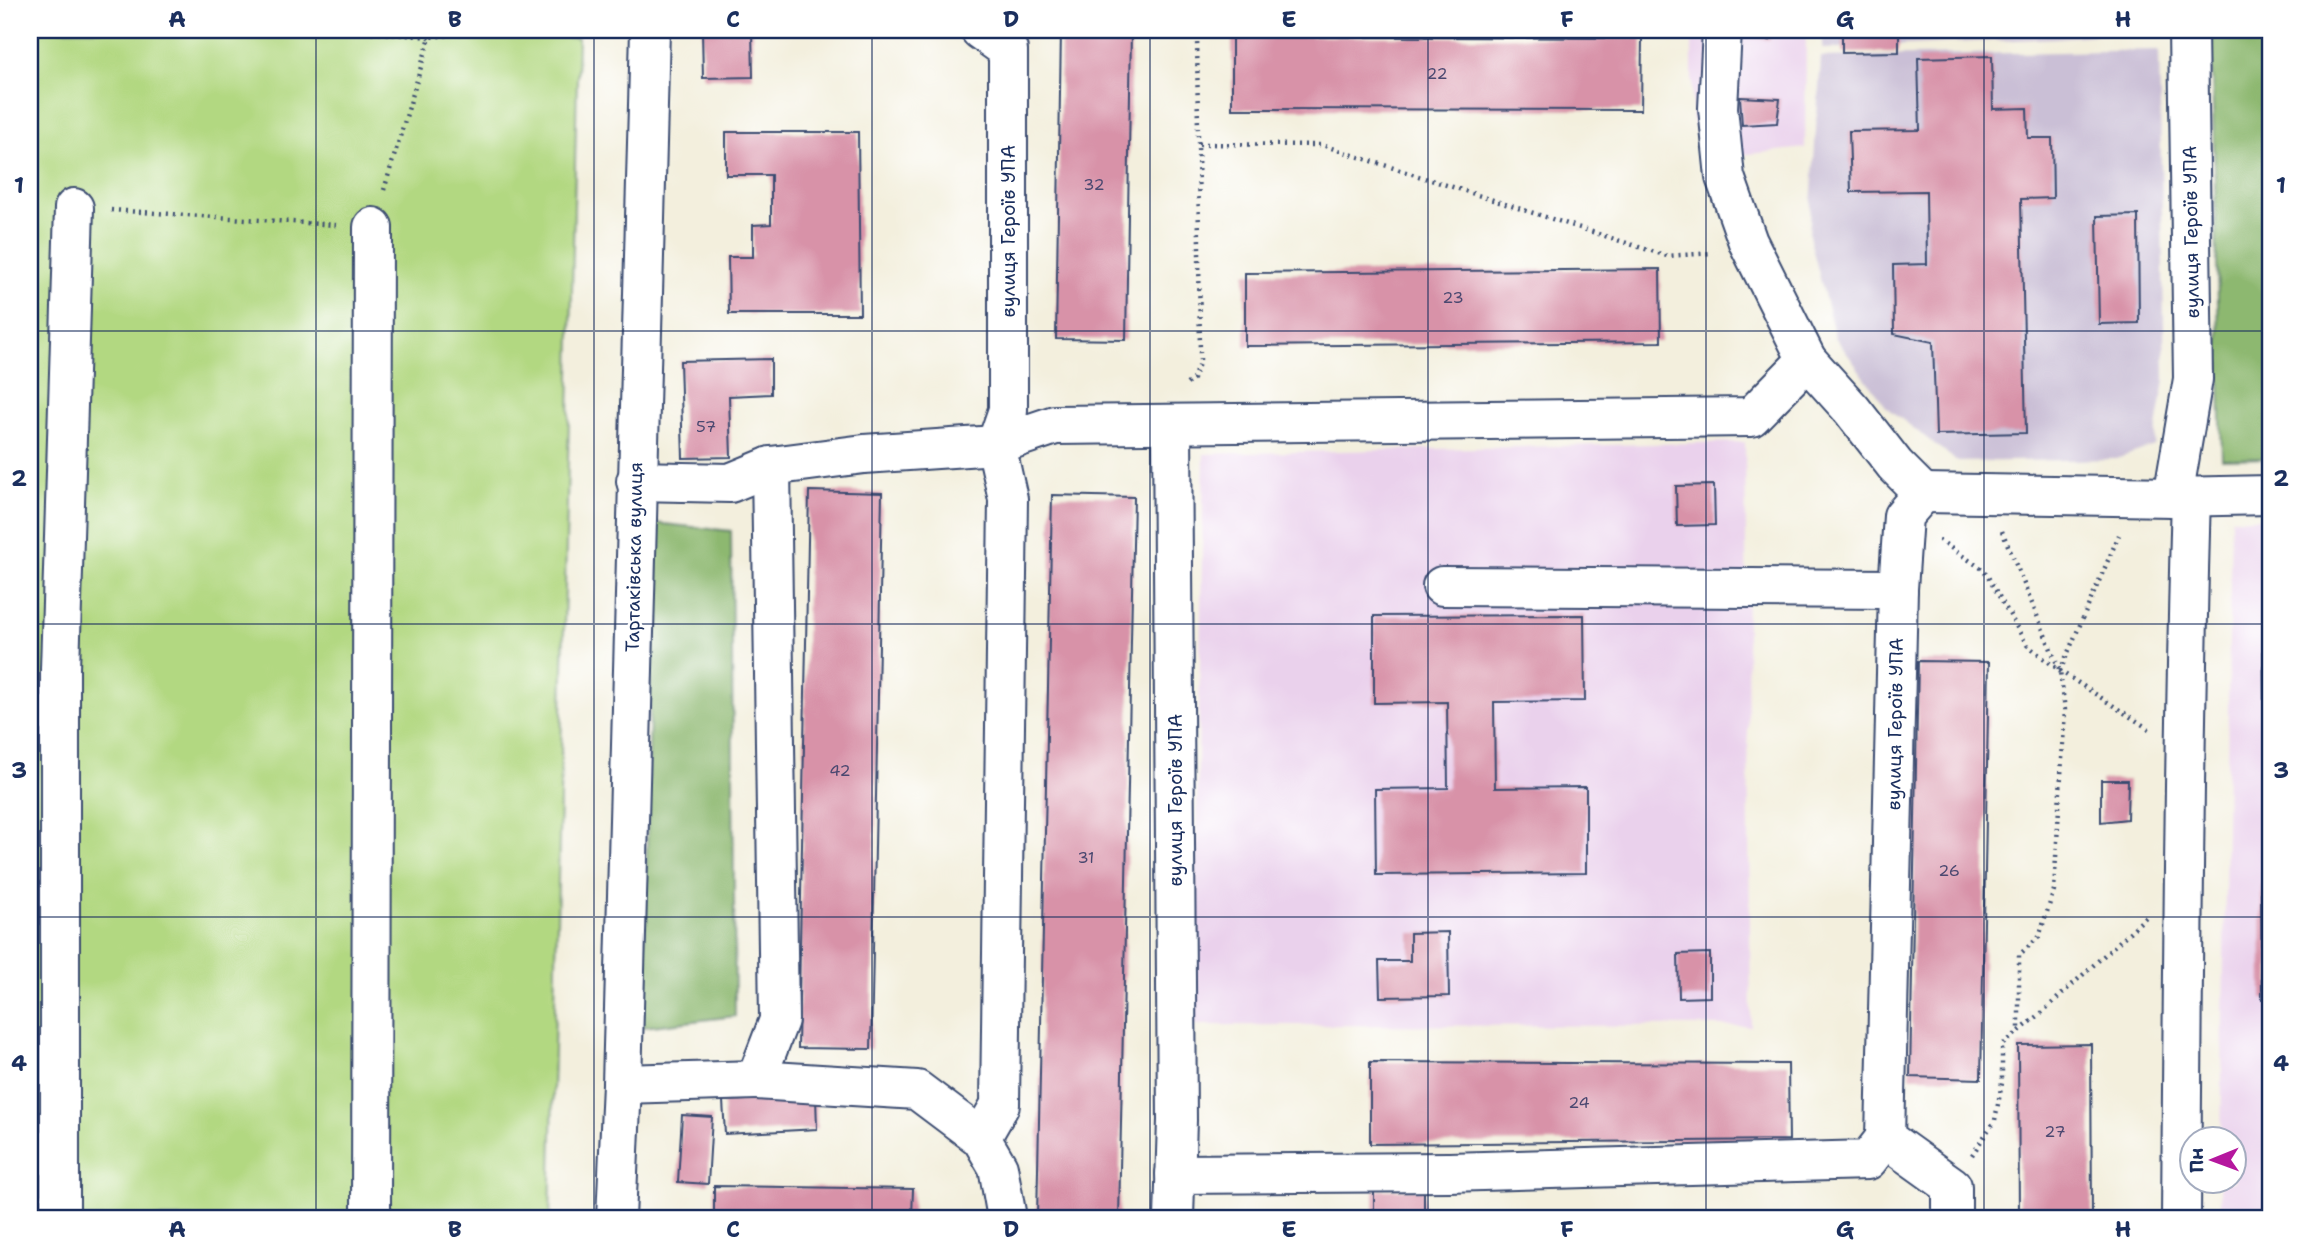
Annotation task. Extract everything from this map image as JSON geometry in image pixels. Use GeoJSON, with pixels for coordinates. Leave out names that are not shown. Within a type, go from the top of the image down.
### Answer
{"type":"FeatureCollection","features":[{"type":"Feature","properties":{"kind":"street","name":"Тартаківська вулиця"},"geometry":{"type":"LineString","coordinates":[[616,1218],[622,1084],[650,30]]}},
{"type":"Feature","properties":{"kind":"street","name":"вулиця Героїв УПА"},"geometry":{"type":"LineString","coordinates":[[980,30],[1008,50],[1007,410],[996,445],[1008,499],[1000,1105],[981,1139]]}},
{"type":"Feature","properties":{"kind":"street"},"geometry":{"type":"LineString","coordinates":[[1722,30],[1718,108],[1725,177],[1752,250],[1807,360],[1852,410],[1895,465],[1913,505],[1987,495],[2270,495]]}},
{"type":"Feature","properties":{"kind":"street","name":"вулиця Героїв УПА"},"geometry":{"type":"LineString","coordinates":[[2181,1218],[2185,756],[2167,497],[2193,379],[2188,30]]}},
{"type":"Feature","properties":{"kind":"street"},"geometry":{"type":"LineString","coordinates":[[60,1218],[60,669],[74,208]]}},
{"type":"Feature","properties":{"kind":"street"},"geometry":{"type":"LineString","coordinates":[[371,1218],[373,227]]}},
{"type":"Feature","properties":{"kind":"street"},"geometry":{"type":"LineString","coordinates":[[636,481],[730,483],[771,467],[864,454],[996,445],[1055,425],[1171,426],[1751,417],[1807,360]]}},
{"type":"Feature","properties":{"kind":"street","name":"вулиця Героїв УПА"},"geometry":{"type":"LineString","coordinates":[[1171,426],[1177,1120],[1174,1218]]}},
{"type":"Feature","properties":{"kind":"street"},"geometry":{"type":"LineString","coordinates":[[756,1080],[779,1020],[771,467]]}},
{"type":"Feature","properties":{"kind":"street","name":"вулиця Героїв УПА"},"geometry":{"type":"LineString","coordinates":[[1885,1138],[1898,589],[1913,505]]}},
{"type":"Feature","properties":{"kind":"street"},"geometry":{"type":"LineString","coordinates":[[1442,586],[1898,589]]}},
{"type":"Feature","properties":{"kind":"street"},"geometry":{"type":"LineString","coordinates":[[622,1084],[756,1080],[917,1090],[981,1139],[998,1167],[1007,1218]]}},
{"type":"Feature","properties":{"kind":"street"},"geometry":{"type":"LineString","coordinates":[[1175,1174],[1449,1172],[1868,1160],[1885,1138],[1952,1202]]}},
{"type":"Feature","properties":{"kind":"path"},"geometry":{"type":"LineString","coordinates":[[344,30],[429,37],[496,30]]}},
{"type":"Feature","properties":{"kind":"path"},"geometry":{"type":"LineString","coordinates":[[1185,386],[1193,379],[1200,360],[1197,30]]}},
{"type":"Feature","properties":{"kind":"path"},"geometry":{"type":"LineString","coordinates":[[74,208],[373,227],[429,37]]}},
{"type":"Feature","properties":{"kind":"path"},"geometry":{"type":"LineString","coordinates":[[1199,144],[1322,145],[1667,256],[1752,250]]}},
{"type":"Feature","properties":{"kind":"path"},"geometry":{"type":"LineString","coordinates":[[1987,495],[2060,671],[2065,710],[2054,890],[2039,937],[2020,955],[2019,1031]]}},
{"type":"Feature","properties":{"kind":"path"},"geometry":{"type":"LineString","coordinates":[[2060,671],[2167,497]]}},
{"type":"Feature","properties":{"kind":"path"},"geometry":{"type":"LineString","coordinates":[[1913,505],[1984,570],[2026,645],[2185,756]]}},
{"type":"Feature","properties":{"kind":"path"},"geometry":{"type":"LineString","coordinates":[[1952,1202],[1995,1120],[2002,1083],[2001,1045],[2158,905],[2186,875]]}},
{"type":"Feature","properties":{"kind":"shaded area"},"geometry":{"type":"Polygon","coordinates":[[[1692,30],[1806,30],[1805,148],[1739,155],[1702,154],[1692,116],[1692,30]]]}},
{"type":"Feature","properties":{"kind":"shaded area"},"geometry":{"type":"Polygon","coordinates":[[[1823,30],[2159,30],[2056,38],[1822,49],[1823,30]]]}},
{"type":"Feature","properties":{"kind":"shaded area"},"geometry":{"type":"Polygon","coordinates":[[[2159,50],[2165,380],[2154,446],[2116,459],[1958,462],[1887,408],[1835,337],[1809,235],[1821,57],[2159,50]]]}},
{"type":"Feature","properties":{"kind":"shaded area"},"geometry":{"type":"Polygon","coordinates":[[[1745,442],[1751,1026],[1193,1025],[1204,454],[1745,442]]]}},
{"type":"Feature","properties":{"kind":"shaded area"},"geometry":{"type":"Polygon","coordinates":[[[2231,518],[2270,518],[2270,1218],[2220,1218],[2220,1196],[2248,1196],[2248,1126],[2221,1126],[2231,518]]]}},
{"type":"Feature","properties":{"kind":"green space"},"geometry":{"type":"Polygon","coordinates":[[[30,30],[437,30],[578,38],[550,1218],[30,1218],[30,30]]]}},
{"type":"Feature","properties":{"kind":"green space"},"geometry":{"type":"Polygon","coordinates":[[[2211,30],[2270,30],[2270,458],[2222,459],[2211,30]]]}},
{"type":"Feature","properties":{"kind":"green space"},"geometry":{"type":"Polygon","coordinates":[[[654,523],[731,531],[735,1016],[643,1027],[654,523]]]}},
{"type":"Feature","properties":{"kind":"building"},"geometry":{"type":"Polygon","coordinates":[[[702,30],[752,30],[753,77],[703,78],[702,30]]]}},
{"type":"Feature","properties":{"kind":"building"},"geometry":{"type":"Polygon","coordinates":[[[1061,30],[1131,30],[1126,340],[1056,339],[1061,30]]]}},
{"type":"Feature","properties":{"kind":"building"},"geometry":{"type":"Polygon","coordinates":[[[1740,30],[1771,30],[1770,40],[1740,36],[1740,30]]]}},
{"type":"Feature","properties":{"kind":"building"},"geometry":{"type":"Polygon","coordinates":[[[1842,30],[1899,30],[1899,52],[1842,53],[1842,30]]]}},
{"type":"Feature","properties":{"kind":"building"},"geometry":{"type":"Polygon","coordinates":[[[1232,36],[1642,38],[1641,110],[1232,109],[1232,36]]]}},
{"type":"Feature","properties":{"kind":"building"},"geometry":{"type":"Polygon","coordinates":[[[1992,56],[1993,109],[2027,108],[2028,138],[2052,138],[2053,198],[2021,199],[2026,433],[1936,435],[1933,342],[1894,334],[1893,265],[1927,264],[1926,191],[1851,192],[1849,131],[1920,130],[1918,58],[1992,56]]]}},
{"type":"Feature","properties":{"kind":"building"},"geometry":{"type":"Polygon","coordinates":[[[1740,97],[1780,99],[1777,123],[1742,125],[1740,97]]]}},
{"type":"Feature","properties":{"kind":"building"},"geometry":{"type":"Polygon","coordinates":[[[726,132],[858,132],[860,314],[729,314],[728,257],[753,257],[753,225],[771,224],[771,175],[726,175],[726,132]]]}},
{"type":"Feature","properties":{"kind":"building"},"geometry":{"type":"Polygon","coordinates":[[[2138,215],[2139,323],[2099,324],[2097,216],[2138,215]]]}},
{"type":"Feature","properties":{"kind":"building"},"geometry":{"type":"Polygon","coordinates":[[[1660,269],[1661,342],[1245,346],[1245,273],[1660,269]]]}},
{"type":"Feature","properties":{"kind":"building"},"geometry":{"type":"Polygon","coordinates":[[[771,359],[771,394],[729,396],[731,457],[683,458],[680,361],[771,359]]]}},
{"type":"Feature","properties":{"kind":"building"},"geometry":{"type":"Polygon","coordinates":[[[1714,485],[1715,525],[1677,526],[1676,486],[1714,485]]]}},
{"type":"Feature","properties":{"kind":"building"},"geometry":{"type":"Polygon","coordinates":[[[809,491],[882,493],[871,1049],[798,1048],[809,491]]]}},
{"type":"Feature","properties":{"kind":"building"},"geometry":{"type":"Polygon","coordinates":[[[1052,495],[1134,497],[1119,1218],[1037,1218],[1052,495]]]}},
{"type":"Feature","properties":{"kind":"building"},"geometry":{"type":"Polygon","coordinates":[[[2263,594],[2270,594],[2270,714],[2264,715],[2263,594]]]}},
{"type":"Feature","properties":{"kind":"building"},"geometry":{"type":"Polygon","coordinates":[[[1584,615],[1585,701],[1494,702],[1495,788],[1586,787],[1586,873],[1376,875],[1375,789],[1448,788],[1447,702],[1374,703],[1374,616],[1584,615]]]}},
{"type":"Feature","properties":{"kind":"building"},"geometry":{"type":"Polygon","coordinates":[[[1918,661],[1989,662],[1981,1079],[1910,1077],[1918,661]]]}},
{"type":"Feature","properties":{"kind":"building"},"geometry":{"type":"Polygon","coordinates":[[[2101,780],[2128,780],[2127,819],[2101,822],[2101,780]]]}},
{"type":"Feature","properties":{"kind":"building"},"geometry":{"type":"Polygon","coordinates":[[[2261,883],[2270,883],[2270,999],[2262,999],[2261,883]]]}},
{"type":"Feature","properties":{"kind":"building"},"geometry":{"type":"Polygon","coordinates":[[[1448,932],[1449,996],[1380,997],[1379,961],[1410,961],[1410,933],[1448,932]]]}},
{"type":"Feature","properties":{"kind":"building"},"geometry":{"type":"Polygon","coordinates":[[[1710,953],[1710,997],[1679,998],[1678,954],[1710,953]]]}},
{"type":"Feature","properties":{"kind":"building"},"geometry":{"type":"Polygon","coordinates":[[[2091,1044],[2092,1218],[2019,1218],[2018,1045],[2091,1044]]]}},
{"type":"Feature","properties":{"kind":"building"},"geometry":{"type":"Polygon","coordinates":[[[1370,1062],[1788,1064],[1789,1140],[1370,1144],[1370,1062]]]}},
{"type":"Feature","properties":{"kind":"building"},"geometry":{"type":"Polygon","coordinates":[[[816,1097],[817,1129],[725,1134],[723,1101],[816,1097]]]}},
{"type":"Feature","properties":{"kind":"building"},"geometry":{"type":"Polygon","coordinates":[[[682,1115],[712,1117],[708,1184],[678,1182],[682,1115]]]}},
{"type":"Feature","properties":{"kind":"building"},"geometry":{"type":"Polygon","coordinates":[[[714,1186],[913,1189],[912,1218],[714,1218],[714,1186]]]}},
{"type":"Feature","properties":{"kind":"building"},"geometry":{"type":"Polygon","coordinates":[[[1424,1189],[1424,1218],[1374,1218],[1374,1190],[1424,1189]]]}}]}
